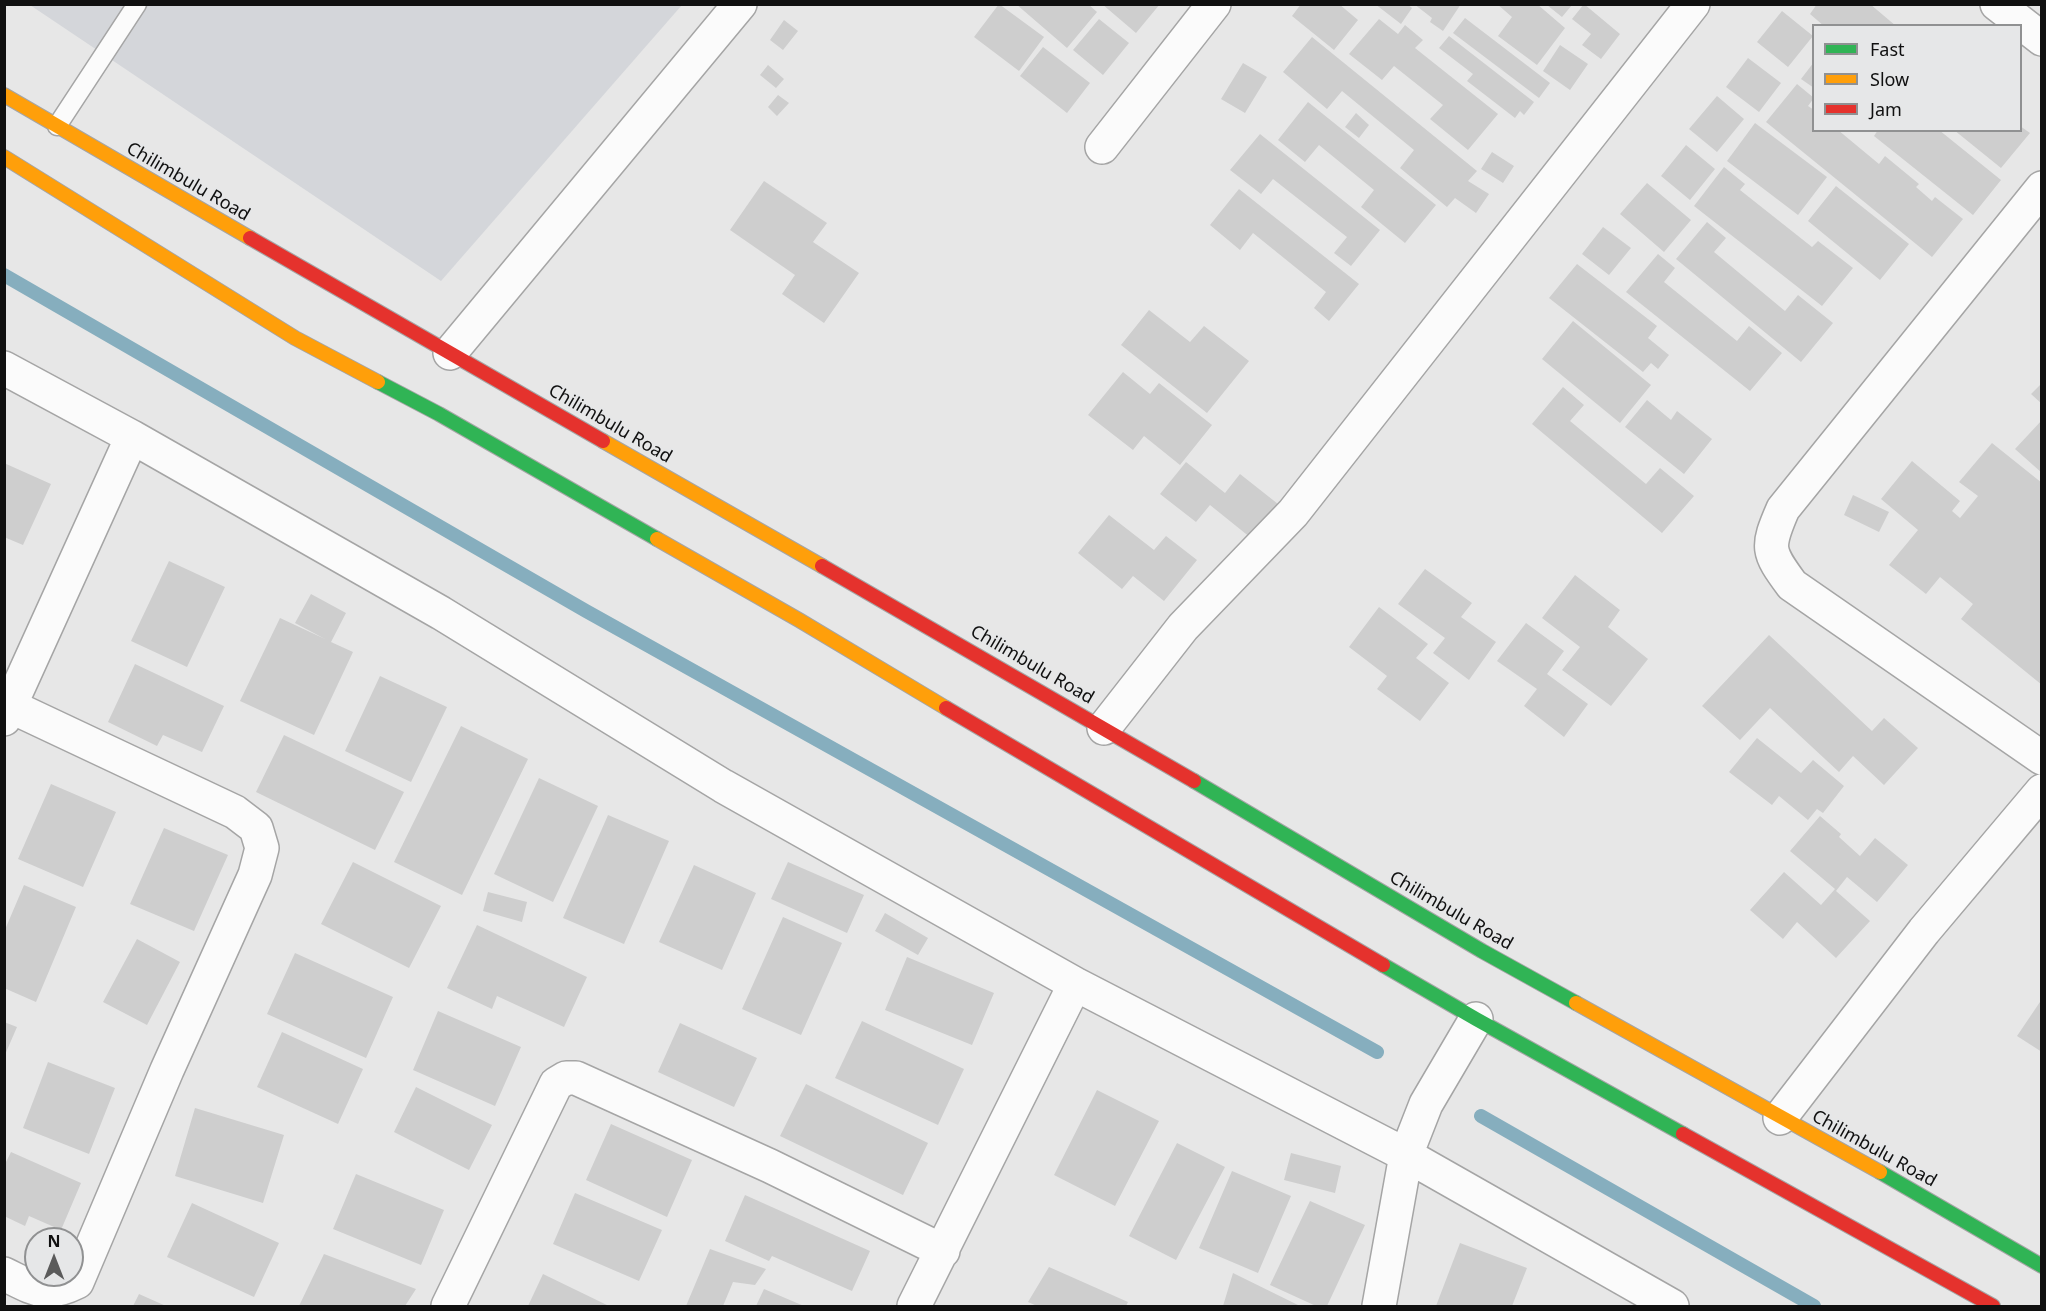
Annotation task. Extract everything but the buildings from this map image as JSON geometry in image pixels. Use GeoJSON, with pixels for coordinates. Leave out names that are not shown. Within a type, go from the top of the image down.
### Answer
{"type":"FeatureCollection","features":[{"type":"Feature","properties":{"kind":"main road","name":"Chilimbulu Road"},"geometry":{"type":"LineString","coordinates":[[4,95],[1104,728],[1482,951],[1910,1189],[2042,1266]]}},
{"type":"Feature","properties":{"kind":"main road"},"geometry":{"type":"LineString","coordinates":[[4,157],[295,338],[439,414],[799,620],[1090,794],[1476,1019],[1993,1306]]}},
{"type":"Feature","properties":{"kind":"street"},"geometry":{"type":"LineString","coordinates":[[450,353],[740,4]]}},
{"type":"Feature","properties":{"kind":"street"},"geometry":{"type":"LineString","coordinates":[[1102,147],[1214,4]]}},
{"type":"Feature","properties":{"kind":"street"},"geometry":{"type":"LineString","coordinates":[[1104,728],[1183,627],[1293,513],[1693,4]]}},
{"type":"Feature","properties":{"kind":"street"},"geometry":{"type":"LineString","coordinates":[[2003,7],[2042,39]]}},
{"type":"Feature","properties":{"kind":"street"},"geometry":{"type":"LineString","coordinates":[[2042,188],[1783,509],[1772,535],[1773,559],[1792,585],[2042,758]]}},
{"type":"Feature","properties":{"kind":"street"},"geometry":{"type":"LineString","coordinates":[[4,368],[132,437],[441,613],[723,786],[1075,984],[1406,1155],[1672,1306]]}},
{"type":"Feature","properties":{"kind":"street"},"geometry":{"type":"LineString","coordinates":[[4,1275],[39,1291],[60,1290],[77,1282],[167,1070],[255,875],[262,848],[256,828],[235,812],[7,713],[132,437]]}},
{"type":"Feature","properties":{"kind":"street"},"geometry":{"type":"LineString","coordinates":[[1780,1118],[1924,931],[2042,791]]}},
{"type":"Feature","properties":{"kind":"street"},"geometry":{"type":"LineString","coordinates":[[914,1306],[1075,984]]}},
{"type":"Feature","properties":{"kind":"street"},"geometry":{"type":"LineString","coordinates":[[1381,1305],[1406,1155],[1426,1104],[1476,1019]]}},
{"type":"Feature","properties":{"kind":"street"},"geometry":{"type":"LineString","coordinates":[[448,1306],[556,1084],[566,1078],[576,1078],[759,1161],[943,1251]]}},
{"type":"Feature","properties":{"kind":"lane"},"geometry":{"type":"LineString","coordinates":[[57,126],[137,4]]}},
{"type":"Feature","properties":{"kind":"shaded area"},"geometry":{"type":"Polygon","coordinates":[[[30,5],[682,5],[441,281],[30,5]]]}},
{"type":"Feature","properties":{"kind":"waterway"},"geometry":{"type":"LineString","coordinates":[[4,275],[586,611],[1377,1052]]}},
{"type":"Feature","properties":{"kind":"waterway"},"geometry":{"type":"LineString","coordinates":[[1481,1116],[1814,1306]]}},
{"type":"Feature","properties":{"kind":"traffic: fast"},"geometry":{"type":"LineString","coordinates":[[378,382],[439,414],[657,539]]}},
{"type":"Feature","properties":{"kind":"traffic: fast"},"geometry":{"type":"LineString","coordinates":[[1194,781],[1482,951],[1576,1003]]}},
{"type":"Feature","properties":{"kind":"traffic: fast"},"geometry":{"type":"LineString","coordinates":[[1383,965],[1683,1134]]}},
{"type":"Feature","properties":{"kind":"traffic: fast"},"geometry":{"type":"LineString","coordinates":[[1880,1172],[2042,1266]]}},
{"type":"Feature","properties":{"kind":"traffic: slow"},"geometry":{"type":"LineString","coordinates":[[4,95],[250,238]]}},
{"type":"Feature","properties":{"kind":"traffic: slow"},"geometry":{"type":"LineString","coordinates":[[4,157],[295,338],[378,382]]}},
{"type":"Feature","properties":{"kind":"traffic: slow"},"geometry":{"type":"LineString","coordinates":[[603,441],[822,566]]}},
{"type":"Feature","properties":{"kind":"traffic: slow"},"geometry":{"type":"LineString","coordinates":[[657,539],[946,708]]}},
{"type":"Feature","properties":{"kind":"traffic: slow"},"geometry":{"type":"LineString","coordinates":[[1576,1003],[1880,1172]]}},
{"type":"Feature","properties":{"kind":"traffic: jam"},"geometry":{"type":"LineString","coordinates":[[250,238],[603,441]]}},
{"type":"Feature","properties":{"kind":"traffic: jam"},"geometry":{"type":"LineString","coordinates":[[822,566],[1194,781]]}},
{"type":"Feature","properties":{"kind":"traffic: jam"},"geometry":{"type":"LineString","coordinates":[[946,708],[1383,965]]}},
{"type":"Feature","properties":{"kind":"traffic: jam"},"geometry":{"type":"LineString","coordinates":[[1683,1134],[1993,1306]]}}]}
